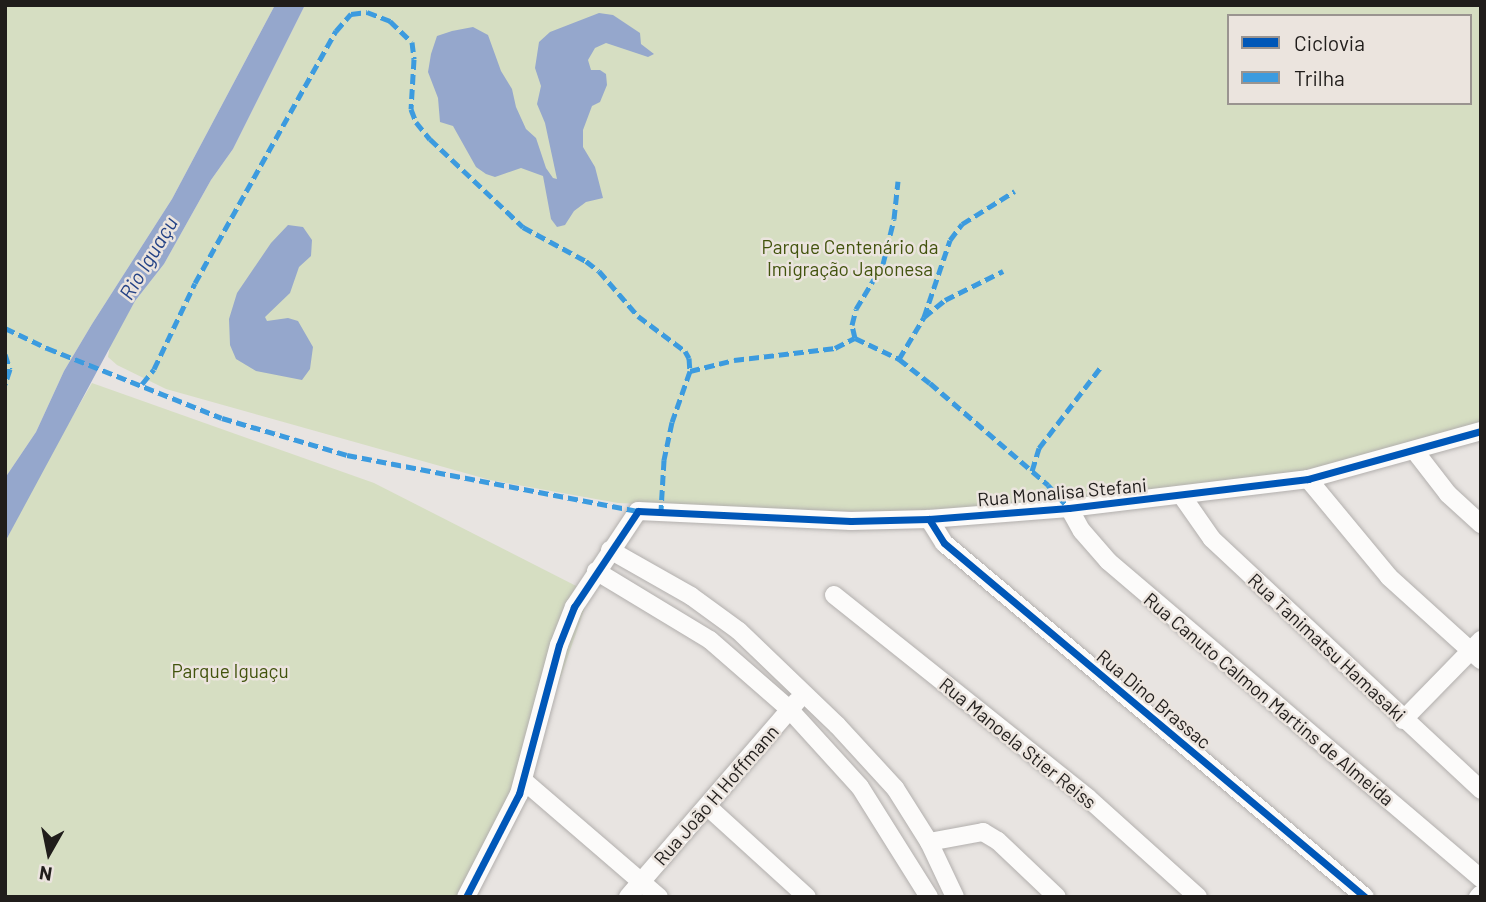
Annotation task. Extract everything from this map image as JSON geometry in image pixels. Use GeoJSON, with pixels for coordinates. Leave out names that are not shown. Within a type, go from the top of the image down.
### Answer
{"type":"FeatureCollection","features":[{"type":"Feature","properties":{"kind":"street","name":"Rua Monalisa Stefani"},"geometry":{"type":"LineString","coordinates":[[610,550],[638,511],[851,521],[929,519],[1069,508],[1308,479],[1481,431]]}},
{"type":"Feature","properties":{"kind":"street"},"geometry":{"type":"LineString","coordinates":[[1414,450],[1448,494],[1481,524]]}},
{"type":"Feature","properties":{"kind":"street"},"geometry":{"type":"LineString","coordinates":[[1308,479],[1320,497],[1389,577],[1477,650],[1403,720]]}},
{"type":"Feature","properties":{"kind":"street","name":"Rua Tanimatsu Hamasaki"},"geometry":{"type":"LineString","coordinates":[[1182,496],[1212,539],[1481,790]]}},
{"type":"Feature","properties":{"kind":"street","name":"Rua Canuto Calmon Martins de Almeida"},"geometry":{"type":"LineString","coordinates":[[1069,508],[1082,531],[1108,561],[1481,880]]}},
{"type":"Feature","properties":{"kind":"street","name":"Rua Dino Brassac"},"geometry":{"type":"LineString","coordinates":[[929,519],[944,542],[1365,897]]}},
{"type":"Feature","properties":{"kind":"street"},"geometry":{"type":"LineString","coordinates":[[466,897],[524,780],[559,645],[574,607],[610,550],[691,596],[739,631],[804,694],[895,789],[929,842],[954,897]]}},
{"type":"Feature","properties":{"kind":"street"},"geometry":{"type":"LineString","coordinates":[[596,571],[710,640],[789,709],[860,787],[929,897]]}},
{"type":"Feature","properties":{"kind":"street","name":"Rua Manoela Stier Reiss"},"geometry":{"type":"LineString","coordinates":[[834,595],[1088,798],[1198,897]]}},
{"type":"Feature","properties":{"kind":"street","name":"Rua João H Hoffmann"},"geometry":{"type":"LineString","coordinates":[[628,897],[804,694]]}},
{"type":"Feature","properties":{"kind":"street"},"geometry":{"type":"LineString","coordinates":[[524,780],[659,897]]}},
{"type":"Feature","properties":{"kind":"street"},"geometry":{"type":"LineString","coordinates":[[707,806],[807,897]]}},
{"type":"Feature","properties":{"kind":"street"},"geometry":{"type":"LineString","coordinates":[[929,842],[983,832],[998,841],[1057,897]]}},
{"type":"Feature","properties":{"kind":"green space"},"geometry":{"type":"Polygon","coordinates":[[[5,5],[275,5],[172,199],[92,324],[64,371],[36,432],[5,478],[5,5]]]}},
{"type":"Feature","properties":{"kind":"green space","name":"Parque Centenário da Imigração Japonesa"},"geometry":{"type":"Polygon","coordinates":[[[305,5],[1481,5],[1481,425],[1291,474],[1051,502],[919,511],[804,511],[618,503],[490,480],[166,389],[117,365],[108,357],[110,345],[135,301],[164,264],[211,180],[233,149],[305,5]]]}},
{"type":"Feature","properties":{"kind":"green space","name":"Parque Iguaçu"},"geometry":{"type":"Polygon","coordinates":[[[92,383],[374,483],[590,593],[527,774],[459,897],[5,897],[5,542],[51,453],[92,383]]]}},
{"type":"Feature","properties":{"kind":"water","name":"Rio Iguaçu"},"geometry":{"type":"Polygon","coordinates":[[[275,5],[305,5],[233,149],[211,180],[164,264],[135,301],[5,542],[5,478],[36,432],[64,371],[92,324],[172,199],[275,5]]]}},
{"type":"Feature","properties":{"kind":"water"},"geometry":{"type":"Polygon","coordinates":[[[599,13],[613,15],[640,33],[641,44],[654,54],[648,57],[606,43],[595,48],[588,60],[591,70],[600,70],[606,74],[607,85],[600,102],[592,106],[583,130],[583,147],[595,167],[603,198],[586,202],[574,211],[565,225],[557,227],[551,219],[543,176],[521,168],[495,177],[486,174],[476,167],[453,126],[440,122],[438,98],[428,72],[431,54],[437,36],[452,31],[473,27],[488,35],[526,129],[536,138],[546,168],[553,178],[557,179],[545,123],[537,104],[541,86],[535,68],[539,42],[550,32],[599,13]]]}},
{"type":"Feature","properties":{"kind":"water"},"geometry":{"type":"Polygon","coordinates":[[[288,225],[303,227],[312,240],[311,256],[299,267],[290,293],[265,317],[267,321],[288,318],[298,321],[313,347],[310,369],[302,380],[256,371],[236,359],[230,345],[229,319],[237,293],[271,243],[288,225]]]}},
{"type":"Feature","properties":{"kind":"marked path"},"geometry":{"type":"LineString","coordinates":[[142,384],[154,369],[195,283],[336,31],[351,14],[367,12],[390,21],[412,42],[414,59],[411,109],[416,122],[430,139],[523,227],[586,261],[599,271],[638,316],[685,351],[689,358],[690,371],[672,422],[664,460],[661,510]]}},
{"type":"Feature","properties":{"kind":"marked path"},"geometry":{"type":"LineString","coordinates":[[690,371],[734,360],[835,348],[855,338],[852,325],[856,309],[883,264],[894,219],[898,181]]}},
{"type":"Feature","properties":{"kind":"marked path"},"geometry":{"type":"LineString","coordinates":[[924,317],[950,240],[962,224],[1015,191]]}},
{"type":"Feature","properties":{"kind":"marked path"},"geometry":{"type":"LineString","coordinates":[[899,359],[924,317],[945,300],[1003,271]]}},
{"type":"Feature","properties":{"kind":"marked path"},"geometry":{"type":"LineString","coordinates":[[5,328],[47,348],[222,418],[347,455],[638,511]]}},
{"type":"Feature","properties":{"kind":"marked path"},"geometry":{"type":"LineString","coordinates":[[855,338],[899,359],[930,383],[1048,485],[1069,508]]}},
{"type":"Feature","properties":{"kind":"marked path"},"geometry":{"type":"LineString","coordinates":[[5,354],[10,369],[5,384]]}},
{"type":"Feature","properties":{"kind":"marked path"},"geometry":{"type":"LineString","coordinates":[[1032,471],[1039,448],[1100,368]]}},
{"type":"Feature","properties":{"kind":"cycle path"},"geometry":{"type":"LineString","coordinates":[[466,897],[519,794],[559,645],[574,607],[638,511],[851,521],[929,519],[1069,508],[1308,479],[1481,431]]}},
{"type":"Feature","properties":{"kind":"cycle path"},"geometry":{"type":"LineString","coordinates":[[929,519],[944,543],[1365,897]]}}]}
